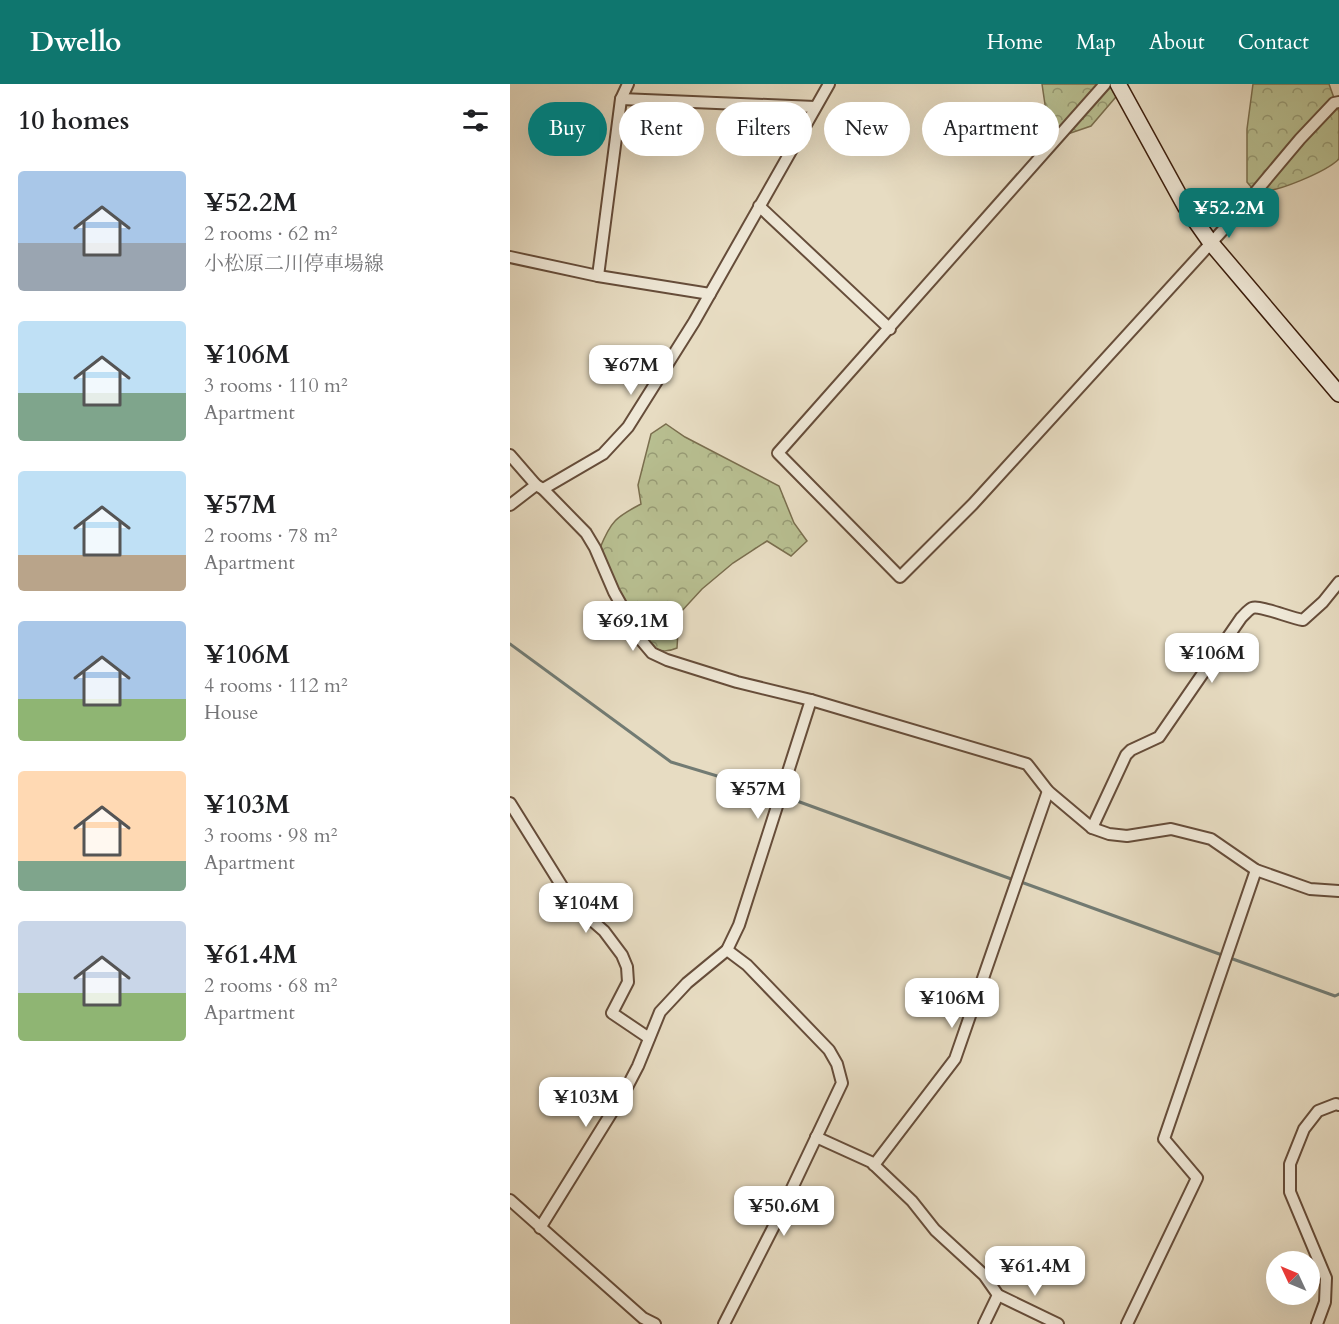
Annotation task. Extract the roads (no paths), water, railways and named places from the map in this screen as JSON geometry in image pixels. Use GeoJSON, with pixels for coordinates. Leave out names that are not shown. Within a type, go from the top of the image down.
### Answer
{"type":"FeatureCollection","features":[{"type":"Feature","properties":{"kind":"main road"},"geometry":{"type":"LineString","coordinates":[[1118,84],[1185,206],[1211,243],[1339,394]]}},
{"type":"Feature","properties":{"kind":"street"},"geometry":{"type":"LineString","coordinates":[[598,276],[621,99],[628,84]]}},
{"type":"Feature","properties":{"kind":"street"},"geometry":{"type":"LineString","coordinates":[[510,505],[539,487],[603,454],[628,428],[710,294],[829,84]]}},
{"type":"Feature","properties":{"kind":"street"},"geometry":{"type":"LineString","coordinates":[[1105,84],[778,453],[900,577],[973,504],[1211,243],[1300,139],[1334,103],[1339,102]]}},
{"type":"Feature","properties":{"kind":"street"},"geometry":{"type":"LineString","coordinates":[[621,99],[815,107]]}},
{"type":"Feature","properties":{"kind":"street"},"geometry":{"type":"LineString","coordinates":[[759,206],[890,329]]}},
{"type":"Feature","properties":{"kind":"street"},"geometry":{"type":"LineString","coordinates":[[510,257],[598,276],[710,294]]}},
{"type":"Feature","properties":{"kind":"street"},"geometry":{"type":"LineString","coordinates":[[510,455],[586,533],[614,592],[641,640],[652,653],[737,682],[812,700],[1027,764],[1048,792],[1092,828],[1109,834],[1127,836],[1171,829],[1211,839],[1256,870],[1310,889],[1339,891]]}},
{"type":"Feature","properties":{"kind":"street"},"geometry":{"type":"LineString","coordinates":[[1092,828],[1126,755],[1131,750],[1159,737],[1241,618],[1250,609],[1259,607],[1303,620],[1323,602],[1339,582]]}},
{"type":"Feature","properties":{"kind":"street"},"geometry":{"type":"LineString","coordinates":[[540,1228],[625,1091],[660,1012],[687,983],[727,950],[739,925],[812,700]]}},
{"type":"Feature","properties":{"kind":"street"},"geometry":{"type":"LineString","coordinates":[[874,1166],[955,1059],[1048,792]]}},
{"type":"Feature","properties":{"kind":"street"},"geometry":{"type":"LineString","coordinates":[[510,802],[573,904],[604,931],[622,955],[627,968],[628,982],[612,1013],[649,1038]]}},
{"type":"Feature","properties":{"kind":"street"},"geometry":{"type":"LineString","coordinates":[[1127,1324],[1197,1178],[1164,1139],[1256,870]]}},
{"type":"Feature","properties":{"kind":"street"},"geometry":{"type":"LineString","coordinates":[[724,1324],[842,1083],[837,1064],[829,1050],[747,964],[727,950]]}},
{"type":"Feature","properties":{"kind":"street"},"geometry":{"type":"LineString","coordinates":[[1317,1324],[1325,1302],[1326,1278],[1290,1192],[1290,1164],[1304,1129],[1318,1111],[1339,1105]]}},
{"type":"Feature","properties":{"kind":"street"},"geometry":{"type":"LineString","coordinates":[[816,1137],[871,1162],[912,1201],[935,1230],[984,1275],[998,1295],[1058,1324]]}},
{"type":"Feature","properties":{"kind":"street"},"geometry":{"type":"LineString","coordinates":[[512,1205],[643,1318],[655,1324]]}},
{"type":"Feature","properties":{"kind":"street"},"geometry":{"type":"LineString","coordinates":[[984,1324],[998,1295]]}},
{"type":"Feature","properties":{"kind":"waterway"},"geometry":{"type":"LineString","coordinates":[[510,644],[671,762],[777,794]]}},
{"type":"Feature","properties":{"kind":"waterway"},"geometry":{"type":"LineString","coordinates":[[786,797],[1014,880]]}},
{"type":"Feature","properties":{"kind":"waterway"},"geometry":{"type":"LineString","coordinates":[[1021,882],[1222,955]]}},
{"type":"Feature","properties":{"kind":"waterway"},"geometry":{"type":"LineString","coordinates":[[1230,958],[1335,996],[1339,994]]}}]}
